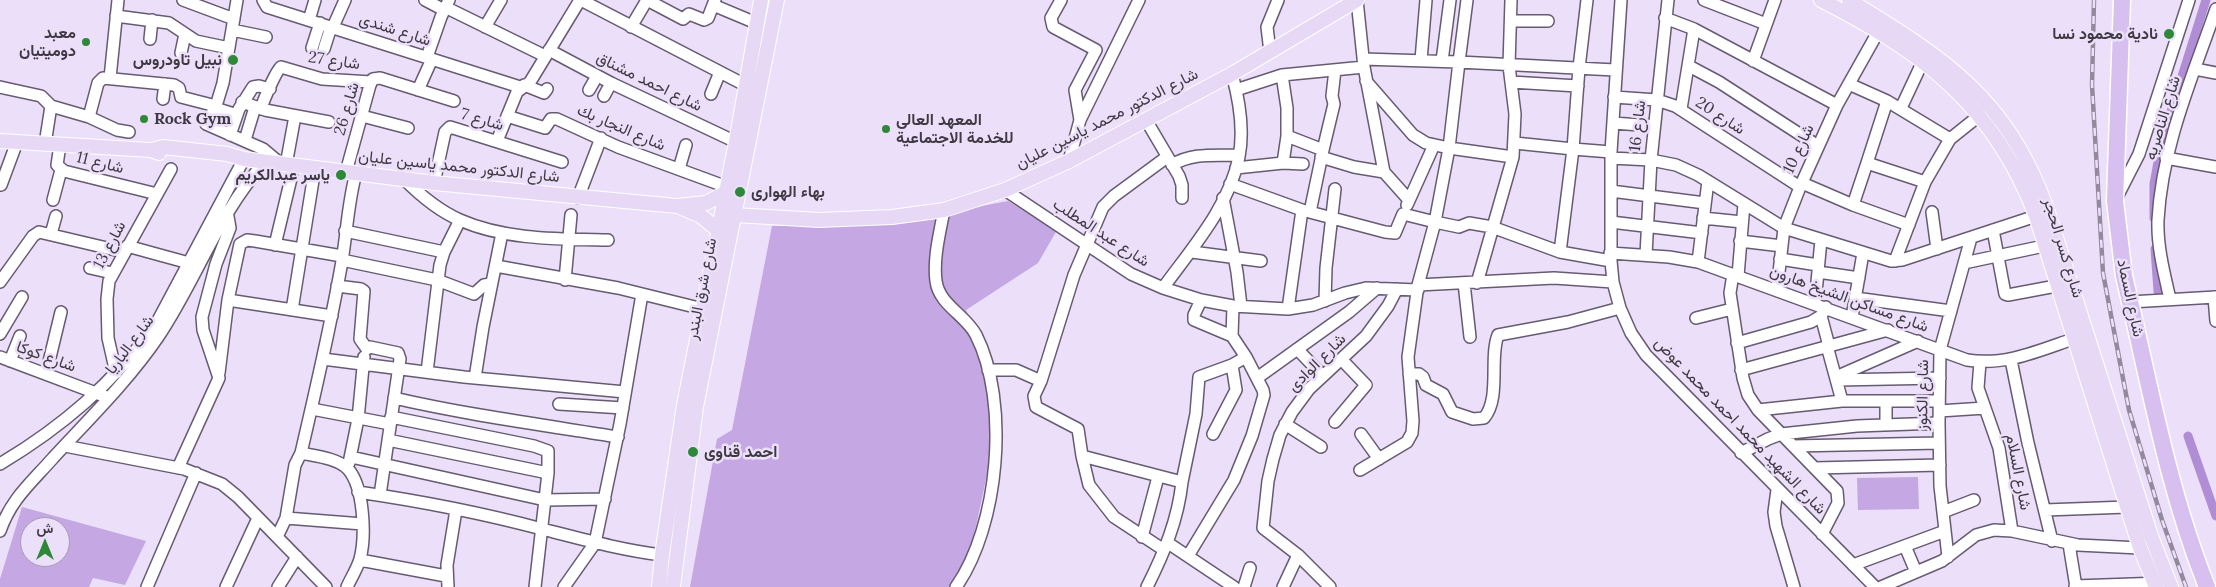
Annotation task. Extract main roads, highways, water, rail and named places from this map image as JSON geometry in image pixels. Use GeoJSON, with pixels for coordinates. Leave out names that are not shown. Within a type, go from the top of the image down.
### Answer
{"type":"FeatureCollection","features":[{"type":"Feature","properties":{"kind":"highway","name":"شارع السماد"},"geometry":{"type":"LineString","coordinates":[[2122,0],[2115,201],[2124,276],[2164,448],[2187,529],[2207,587]]}},
{"type":"Feature","properties":{"kind":"main road","name":"شارع شرق البندر"},"geometry":{"type":"LineString","coordinates":[[667,581],[662,555],[684,405],[736,142],[761,0]]}},
{"type":"Feature","properties":{"kind":"main road","name":"شارع شرق البندر"},"geometry":{"type":"LineString","coordinates":[[667,581],[676,558],[696,407],[777,0]]}},
{"type":"Feature","properties":{"kind":"main road","name":"شارع كسر الحجر"},"geometry":{"type":"LineString","coordinates":[[1821,0],[1878,32],[1923,61],[1958,92],[1980,115],[1994,133],[2018,172],[2036,216],[2056,286],[2140,548],[2162,585]]}},
{"type":"Feature","properties":{"kind":"main road","name":"شارع كسر الحجر"},"geometry":{"type":"LineString","coordinates":[[1849,0],[1912,39],[1966,80],[1990,106],[2018,144],[2046,209],[2151,536],[2162,585]]}},
{"type":"Feature","properties":{"kind":"main road","name":"شارع الدكتور محمد ياسين عليان"},"geometry":{"type":"LineString","coordinates":[[735,215],[822,220],[892,217],[944,210],[1005,190],[1069,161],[1232,74],[1354,1]]}},
{"type":"Feature","properties":{"kind":"main road","name":"شارع الدكتور محمد ياسين عليان"},"geometry":{"type":"LineString","coordinates":[[0,141],[151,150],[166,154],[224,161],[242,159],[434,183],[677,206],[706,203],[726,190]]}},
{"type":"Feature","properties":{"kind":"main road","name":"شارع الدكتور محمد ياسين عليان"},"geometry":{"type":"LineString","coordinates":[[677,206],[701,216],[718,230]]}},
{"type":"Feature","properties":{"kind":"main road"},"geometry":{"type":"LineString","coordinates":[[662,555],[671,554],[676,558]]}},
{"type":"Feature","properties":{"kind":"waterway"},"geometry":{"type":"LineString","coordinates":[[2154,218],[2154,184],[2162,140],[2206,0]]}},
{"type":"Feature","properties":{"kind":"waterway"},"geometry":{"type":"LineString","coordinates":[[2155,249],[2158,291]]}},
{"type":"Feature","properties":{"kind":"waterway"},"geometry":{"type":"LineString","coordinates":[[2188,436],[2216,516]]}},
{"type":"Feature","properties":{"kind":"railway"},"geometry":{"type":"LineString","coordinates":[[2094,0],[2092,85],[2103,273],[2129,410],[2162,520],[2186,587]]}},
{"type":"Feature","properties":{"kind":"place","name":"نادية محمود نسا"},"geometry":{"type":"Point","coordinates":[2169,34]}},
{"type":"Feature","properties":{"kind":"place","name":"معبد دوميتيان"},"geometry":{"type":"Point","coordinates":[86,42]}},
{"type":"Feature","properties":{"kind":"place","name":"نبيل تاودروس"},"geometry":{"type":"Point","coordinates":[233,60]}},
{"type":"Feature","properties":{"kind":"place","name":"Rock Gym"},"geometry":{"type":"Point","coordinates":[144,119]}},
{"type":"Feature","properties":{"kind":"place","name":"المعهد العالى للخدمة الاجتماعية"},"geometry":{"type":"Point","coordinates":[886,129]}},
{"type":"Feature","properties":{"kind":"place","name":"ياسر عبدالكريم"},"geometry":{"type":"Point","coordinates":[341,175]}},
{"type":"Feature","properties":{"kind":"place","name":"بهاء الهوارى"},"geometry":{"type":"Point","coordinates":[740,192]}},
{"type":"Feature","properties":{"kind":"place","name":"احمد قناوى"},"geometry":{"type":"Point","coordinates":[693,452]}}]}
